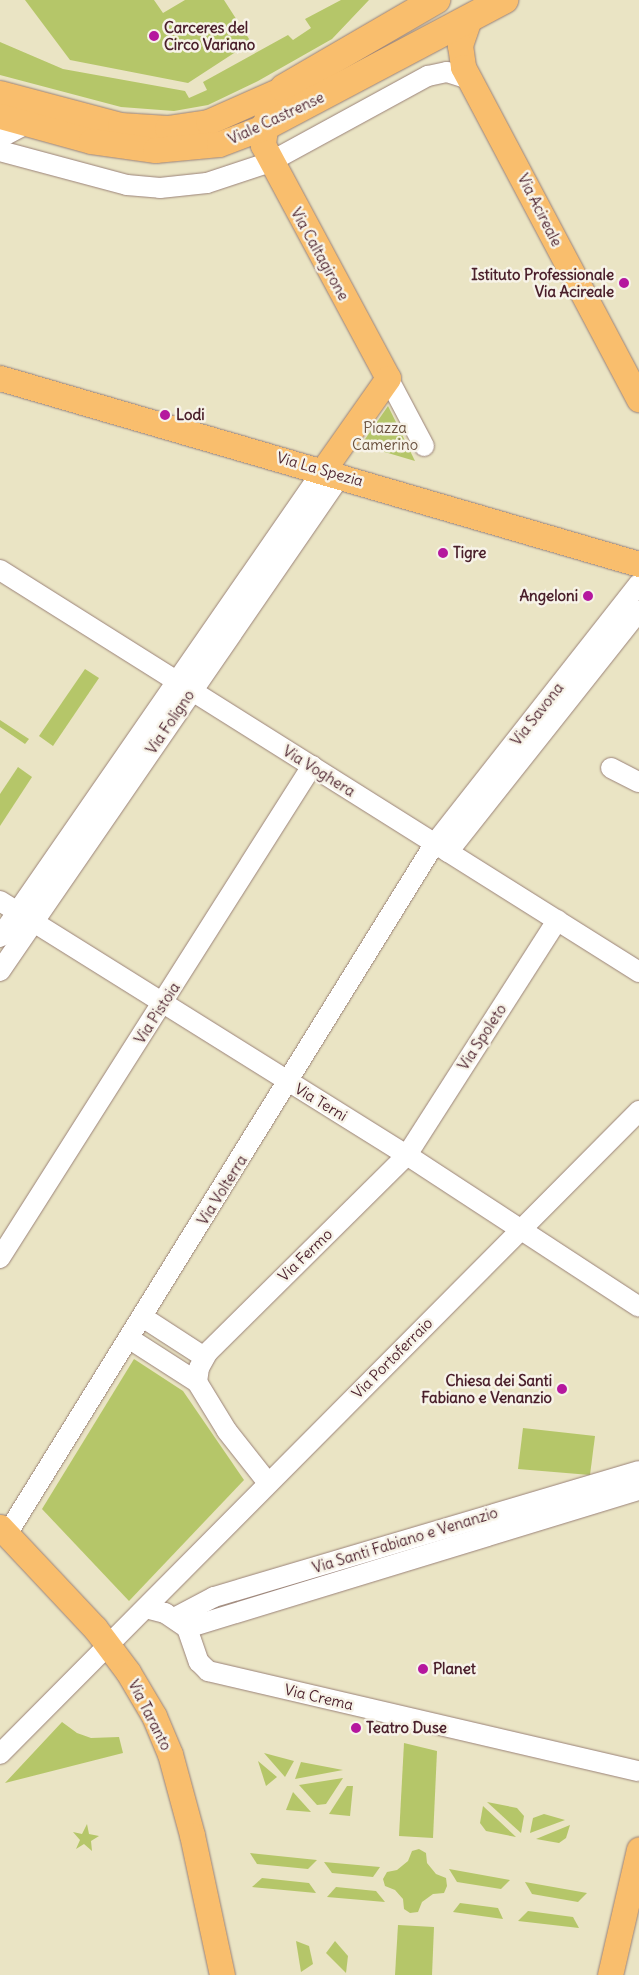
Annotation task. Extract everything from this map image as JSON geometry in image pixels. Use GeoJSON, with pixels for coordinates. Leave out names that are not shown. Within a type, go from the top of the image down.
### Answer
{"type":"FeatureCollection","features":[{"type":"Feature","properties":{"kind":"highway","name":"Viale Castrense"},"geometry":{"type":"LineString","coordinates":[[284,88],[436,0]]}},
{"type":"Feature","properties":{"kind":"highway","name":"Viale Castrense"},"geometry":{"type":"LineString","coordinates":[[264,127],[504,0]]}},
{"type":"Feature","properties":{"kind":"main road","name":"Via Acireale"},"geometry":{"type":"LineString","coordinates":[[469,19],[460,50],[470,79],[639,399]]}},
{"type":"Feature","properties":{"kind":"main road","name":"Viale Castrense"},"geometry":{"type":"LineString","coordinates":[[0,93],[120,125],[166,128],[218,119],[284,88]]}},
{"type":"Feature","properties":{"kind":"main road"},"geometry":{"type":"LineString","coordinates":[[264,127],[270,109],[284,88]]}},
{"type":"Feature","properties":{"kind":"main road","name":"Viale Castrense"},"geometry":{"type":"LineString","coordinates":[[0,116],[109,145],[167,150],[219,144],[264,127]]}},
{"type":"Feature","properties":{"kind":"main road","name":"Via Caltagirone"},"geometry":{"type":"LineString","coordinates":[[264,127],[264,145],[270,162],[388,378]]}},
{"type":"Feature","properties":{"kind":"main road","name":"Via La Spezia"},"geometry":{"type":"LineString","coordinates":[[0,378],[332,472],[639,564]]}},
{"type":"Feature","properties":{"kind":"main road"},"geometry":{"type":"LineString","coordinates":[[332,472],[388,378]]}},
{"type":"Feature","properties":{"kind":"main road","name":"Via Taranto"},"geometry":{"type":"LineString","coordinates":[[4,1531],[108,1643],[142,1694],[170,1754],[203,1880],[222,1975]]}},
{"type":"Feature","properties":{"kind":"main road"},"geometry":{"type":"LineString","coordinates":[[610,1975],[639,1849]]}},
{"type":"Feature","properties":{"kind":"street"},"geometry":{"type":"LineString","coordinates":[[0,151],[105,180],[149,188],[207,183],[270,162],[428,76],[447,72],[470,79]]}},
{"type":"Feature","properties":{"kind":"street"},"geometry":{"type":"LineString","coordinates":[[0,138],[26,124]]}},
{"type":"Feature","properties":{"kind":"street"},"geometry":{"type":"LineString","coordinates":[[388,378],[424,446]]}},
{"type":"Feature","properties":{"kind":"street","name":"Via Foligno"},"geometry":{"type":"LineString","coordinates":[[0,971],[25,917],[332,472]]}},
{"type":"Feature","properties":{"kind":"street","name":"Via Voghera"},"geometry":{"type":"LineString","coordinates":[[0,570],[639,972]]}},
{"type":"Feature","properties":{"kind":"street","name":"Via Savona"},"geometry":{"type":"LineString","coordinates":[[442,848],[639,584]]}},
{"type":"Feature","properties":{"kind":"street","name":"Via Savona"},"geometry":{"type":"LineString","coordinates":[[442,848],[639,611]]}},
{"type":"Feature","properties":{"kind":"street","name":"Via Pistoia"},"geometry":{"type":"LineString","coordinates":[[0,1258],[163,1004],[312,766]]}},
{"type":"Feature","properties":{"kind":"street"},"geometry":{"type":"LineString","coordinates":[[611,768],[639,782]]}},
{"type":"Feature","properties":{"kind":"street","name":"Via Volterra"},"geometry":{"type":"LineString","coordinates":[[4,1531],[144,1318],[288,1083],[442,848]]}},
{"type":"Feature","properties":{"kind":"street","name":"Via Terni"},"geometry":{"type":"LineString","coordinates":[[0,901],[288,1083],[407,1155],[639,1307]]}},
{"type":"Feature","properties":{"kind":"street","name":"Via Foligno"},"geometry":{"type":"LineString","coordinates":[[0,937],[25,917]]}},
{"type":"Feature","properties":{"kind":"street","name":"Via Spoleto"},"geometry":{"type":"LineString","coordinates":[[407,1155],[557,920]]}},
{"type":"Feature","properties":{"kind":"street","name":"Via Portoferraio"},"geometry":{"type":"LineString","coordinates":[[0,1754],[108,1643],[146,1608],[639,1111]]}},
{"type":"Feature","properties":{"kind":"street","name":"Via Fermo"},"geometry":{"type":"LineString","coordinates":[[197,1382],[204,1357],[407,1155]]}},
{"type":"Feature","properties":{"kind":"street"},"geometry":{"type":"LineString","coordinates":[[144,1318],[204,1357]]}},
{"type":"Feature","properties":{"kind":"street"},"geometry":{"type":"LineString","coordinates":[[130,1339],[197,1382],[227,1431],[268,1483]]}},
{"type":"Feature","properties":{"kind":"street","name":"Via Santi Fabiano e Venanzio"},"geometry":{"type":"LineString","coordinates":[[180,1623],[214,1597],[639,1471]]}},
{"type":"Feature","properties":{"kind":"street","name":"Via Santi Fabiano e Venanzio"},"geometry":{"type":"LineString","coordinates":[[180,1623],[639,1490]]}},
{"type":"Feature","properties":{"kind":"street"},"geometry":{"type":"LineString","coordinates":[[146,1608],[180,1623]]}},
{"type":"Feature","properties":{"kind":"street","name":"Via Crema"},"geometry":{"type":"LineString","coordinates":[[180,1623],[199,1662],[208,1671],[639,1771]]}},
{"type":"Feature","properties":{"kind":"green space"},"geometry":{"type":"Polygon","coordinates":[[[25,0],[154,0],[163,13],[185,0],[224,0],[251,42],[188,83],[70,60],[25,0]]]}},
{"type":"Feature","properties":{"kind":"green space"},"geometry":{"type":"Polygon","coordinates":[[[341,0],[369,0],[332,39],[258,81],[208,105],[174,111],[121,107],[0,75],[0,42],[63,69],[185,91],[189,98],[207,90],[203,82],[288,35],[293,40],[311,28],[305,19],[341,0]]]}},
{"type":"Feature","properties":{"kind":"green space","name":"Piazza Camerino"},"geometry":{"type":"Polygon","coordinates":[[[388,406],[415,461],[361,445],[388,406]]]}},
{"type":"Feature","properties":{"kind":"green space"},"geometry":{"type":"Polygon","coordinates":[[[85,669],[99,678],[53,746],[39,736],[85,669]]]}},
{"type":"Feature","properties":{"kind":"green space"},"geometry":{"type":"Polygon","coordinates":[[[0,720],[29,739],[25,744],[0,727],[0,720]]]}},
{"type":"Feature","properties":{"kind":"green space"},"geometry":{"type":"Polygon","coordinates":[[[18,767],[32,777],[0,826],[0,794],[18,767]]]}},
{"type":"Feature","properties":{"kind":"green space"},"geometry":{"type":"Polygon","coordinates":[[[134,1359],[183,1391],[244,1480],[129,1601],[42,1509],[134,1359]]]}},
{"type":"Feature","properties":{"kind":"green space"},"geometry":{"type":"Polygon","coordinates":[[[523,1428],[595,1436],[590,1475],[518,1469],[523,1428]]]}},
{"type":"Feature","properties":{"kind":"green space"},"geometry":{"type":"Polygon","coordinates":[[[62,1722],[77,1733],[91,1738],[119,1737],[123,1753],[5,1783],[62,1722]]]}},
{"type":"Feature","properties":{"kind":"green space"},"geometry":{"type":"Polygon","coordinates":[[[404,1743],[437,1751],[433,1838],[399,1836],[404,1743]]]}},
{"type":"Feature","properties":{"kind":"green space"},"geometry":{"type":"Polygon","coordinates":[[[264,1753],[294,1761],[285,1777],[264,1753]]]}},
{"type":"Feature","properties":{"kind":"green space"},"geometry":{"type":"Polygon","coordinates":[[[258,1761],[277,1777],[266,1786],[258,1761]]]}},
{"type":"Feature","properties":{"kind":"green space"},"geometry":{"type":"Polygon","coordinates":[[[301,1762],[343,1770],[295,1779],[301,1762]]]}},
{"type":"Feature","properties":{"kind":"green space"},"geometry":{"type":"Polygon","coordinates":[[[343,1778],[326,1804],[317,1805],[299,1785],[343,1778]]]}},
{"type":"Feature","properties":{"kind":"green space"},"geometry":{"type":"Polygon","coordinates":[[[347,1786],[353,1786],[350,1816],[329,1814],[347,1786]]]}},
{"type":"Feature","properties":{"kind":"green space"},"geometry":{"type":"Polygon","coordinates":[[[293,1792],[311,1812],[286,1810],[293,1792]]]}},
{"type":"Feature","properties":{"kind":"green space"},"geometry":{"type":"Polygon","coordinates":[[[487,1802],[517,1808],[524,1816],[521,1833],[487,1802]]]}},
{"type":"Feature","properties":{"kind":"green space"},"geometry":{"type":"Polygon","coordinates":[[[483,1806],[516,1837],[486,1831],[480,1823],[483,1806]]]}},
{"type":"Feature","properties":{"kind":"green space"},"geometry":{"type":"Polygon","coordinates":[[[544,1814],[565,1820],[530,1833],[533,1818],[544,1814]]]}},
{"type":"Feature","properties":{"kind":"green space"},"geometry":{"type":"Polygon","coordinates":[[[87,1824],[89,1834],[99,1836],[91,1841],[92,1851],[84,1844],[76,1849],[80,1840],[73,1832],[82,1834],[87,1824]]]}},
{"type":"Feature","properties":{"kind":"green space"},"geometry":{"type":"Polygon","coordinates":[[[570,1825],[566,1838],[559,1843],[536,1839],[570,1825]]]}},
{"type":"Feature","properties":{"kind":"green space"},"geometry":{"type":"Polygon","coordinates":[[[419,1849],[426,1853],[427,1863],[436,1874],[446,1878],[447,1886],[444,1893],[433,1894],[422,1902],[418,1912],[410,1913],[404,1909],[403,1899],[395,1890],[385,1886],[383,1879],[387,1872],[397,1870],[408,1861],[412,1851],[419,1849]]]}},
{"type":"Feature","properties":{"kind":"green space"},"geometry":{"type":"Polygon","coordinates":[[[250,1853],[317,1860],[308,1869],[257,1864],[250,1853]]]}},
{"type":"Feature","properties":{"kind":"green space"},"geometry":{"type":"Polygon","coordinates":[[[324,1862],[380,1867],[373,1877],[332,1873],[324,1862]]]}},
{"type":"Feature","properties":{"kind":"green space"},"geometry":{"type":"Polygon","coordinates":[[[449,1869],[510,1880],[501,1889],[457,1882],[449,1869]]]}},
{"type":"Feature","properties":{"kind":"green space"},"geometry":{"type":"Polygon","coordinates":[[[262,1878],[309,1883],[316,1893],[252,1887],[262,1878]]]}},
{"type":"Feature","properties":{"kind":"green space"},"geometry":{"type":"Polygon","coordinates":[[[525,1882],[587,1893],[578,1902],[532,1894],[525,1882]]]}},
{"type":"Feature","properties":{"kind":"green space"},"geometry":{"type":"Polygon","coordinates":[[[336,1887],[376,1891],[385,1902],[327,1897],[336,1887]]]}},
{"type":"Feature","properties":{"kind":"green space"},"geometry":{"type":"Polygon","coordinates":[[[460,1903],[498,1908],[503,1919],[453,1912],[460,1903]]]}},
{"type":"Feature","properties":{"kind":"green space"},"geometry":{"type":"Polygon","coordinates":[[[528,1911],[573,1917],[579,1928],[518,1921],[528,1911]]]}},
{"type":"Feature","properties":{"kind":"green space"},"geometry":{"type":"Polygon","coordinates":[[[398,1925],[434,1927],[432,1975],[395,1975],[398,1925]]]}},
{"type":"Feature","properties":{"kind":"green space"},"geometry":{"type":"Polygon","coordinates":[[[296,1941],[309,1946],[313,1964],[301,1972],[296,1941]]]}},
{"type":"Feature","properties":{"kind":"green space"},"geometry":{"type":"Polygon","coordinates":[[[335,1941],[348,1956],[346,1973],[326,1953],[335,1941]]]}},
{"type":"Feature","properties":{"kind":"place","name":"Carceres del Circo Variano"},"geometry":{"type":"Point","coordinates":[154,36]}},
{"type":"Feature","properties":{"kind":"place","name":"Istituto Professionale Via Acireale"},"geometry":{"type":"Point","coordinates":[624,283]}},
{"type":"Feature","properties":{"kind":"place","name":"Lodi"},"geometry":{"type":"Point","coordinates":[165,415]}},
{"type":"Feature","properties":{"kind":"place","name":"Tigre"},"geometry":{"type":"Point","coordinates":[443,553]}},
{"type":"Feature","properties":{"kind":"place","name":"Angeloni"},"geometry":{"type":"Point","coordinates":[588,596]}},
{"type":"Feature","properties":{"kind":"place","name":"Chiesa dei Santi Fabiano e Venanzio"},"geometry":{"type":"Point","coordinates":[562,1389]}},
{"type":"Feature","properties":{"kind":"place","name":"Planet"},"geometry":{"type":"Point","coordinates":[423,1669]}},
{"type":"Feature","properties":{"kind":"place","name":"Teatro Duse"},"geometry":{"type":"Point","coordinates":[356,1728]}}]}
